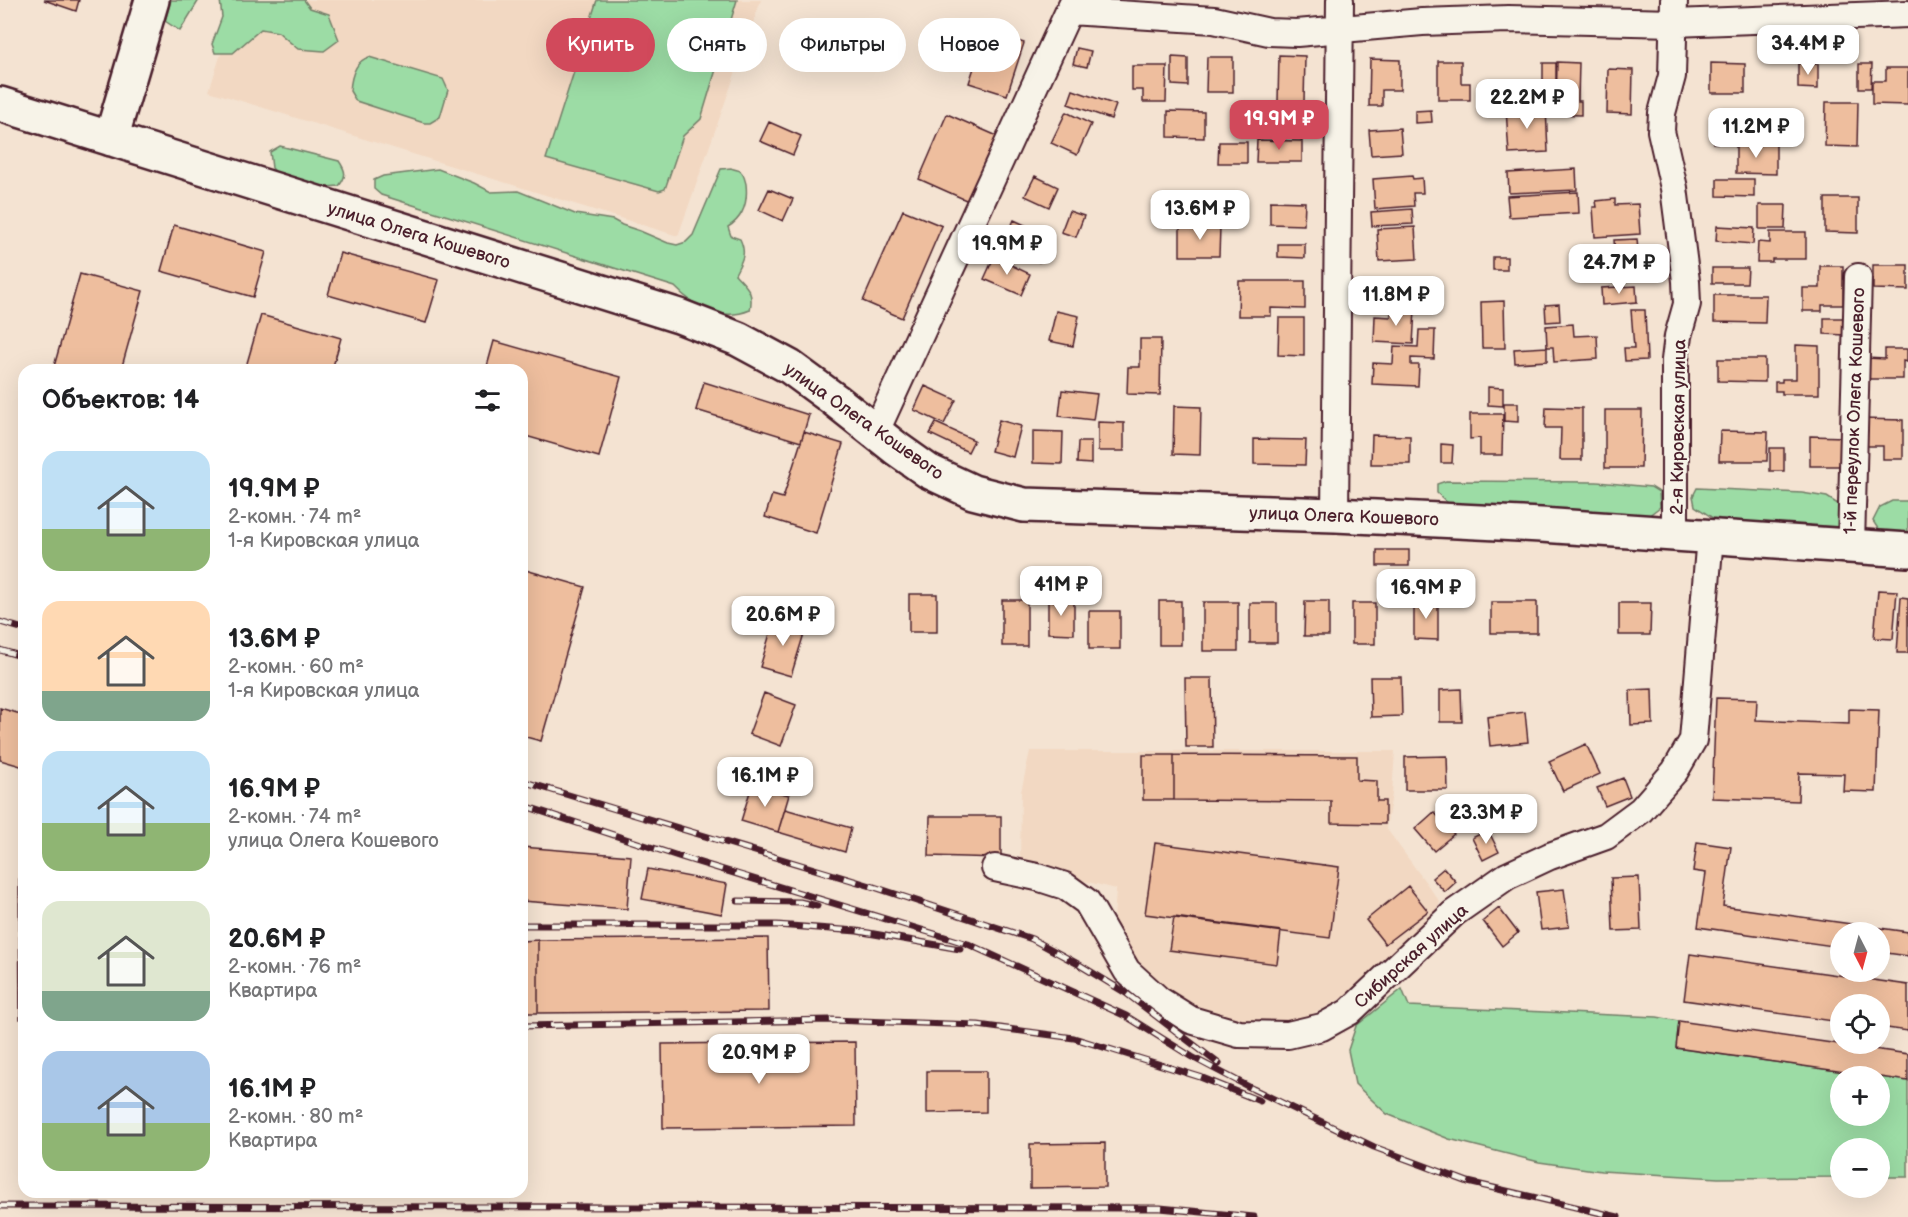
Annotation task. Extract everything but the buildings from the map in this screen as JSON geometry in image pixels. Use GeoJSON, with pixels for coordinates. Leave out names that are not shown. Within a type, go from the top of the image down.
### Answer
{"type":"FeatureCollection","features":[{"type":"Feature","properties":{"kind":"main road"},"geometry":{"type":"LineString","coordinates":[[111,139],[152,0]]}},
{"type":"Feature","properties":{"kind":"main road","name":"улица Олега Кошевого"},"geometry":{"type":"LineString","coordinates":[[0,104],[679,316],[738,339],[790,367],[928,471],[973,492],[1024,505],[1335,515],[1541,525],[1908,550]]}},
{"type":"Feature","properties":{"kind":"street"},"geometry":{"type":"LineString","coordinates":[[1335,515],[1340,0]]}},
{"type":"Feature","properties":{"kind":"street"},"geometry":{"type":"LineString","coordinates":[[876,431],[1071,6],[1214,20],[1269,32],[1297,33],[1422,22],[1674,12],[1847,8],[1908,15]]}},
{"type":"Feature","properties":{"kind":"street","name":"2-я Кировская улица"},"geometry":{"type":"LineString","coordinates":[[1674,12],[1672,76],[1662,113],[1660,131],[1674,188],[1687,304],[1678,336],[1676,360],[1675,534]]}},
{"type":"Feature","properties":{"kind":"street","name":"1-й переулок Олега Кошевого"},"geometry":{"type":"LineString","coordinates":[[1851,545],[1858,277]]}},
{"type":"Feature","properties":{"kind":"street","name":"Сибирская улица"},"geometry":{"type":"LineString","coordinates":[[995,868],[1037,876],[1065,886],[1087,902],[1127,970],[1159,1000],[1191,1020],[1239,1034],[1288,1035],[1322,1027],[1349,1012],[1454,913],[1507,876],[1550,856],[1606,836],[1641,810],[1675,771],[1693,740],[1710,536]]}},
{"type":"Feature","properties":{"kind":"shaded area"},"geometry":{"type":"Polygon","coordinates":[[[238,0],[761,0],[755,18],[667,18],[667,72],[736,72],[678,236],[209,91],[238,0]]]}},
{"type":"Feature","properties":{"kind":"shaded area"},"geometry":{"type":"Polygon","coordinates":[[[1030,751],[1395,751],[1392,794],[1386,828],[1440,902],[1432,921],[1373,977],[1334,1003],[1301,1020],[1262,1024],[1204,1012],[1170,999],[1142,972],[1122,944],[1114,921],[1116,889],[1020,865],[1021,792],[1030,751]]]}},
{"type":"Feature","properties":{"kind":"green space"},"geometry":{"type":"Polygon","coordinates":[[[171,0],[199,0],[180,31],[165,21],[171,0]]]}},
{"type":"Feature","properties":{"kind":"green space"},"geometry":{"type":"Polygon","coordinates":[[[220,0],[304,0],[310,8],[329,14],[339,40],[324,51],[298,49],[278,32],[261,29],[233,53],[215,53],[212,44],[222,17],[220,0]]]}},
{"type":"Feature","properties":{"kind":"green space"},"geometry":{"type":"Polygon","coordinates":[[[597,0],[737,0],[732,18],[667,18],[667,72],[715,72],[701,119],[683,136],[665,189],[659,191],[546,159],[574,72],[655,72],[655,18],[591,18],[597,0]]]}},
{"type":"Feature","properties":{"kind":"green space"},"geometry":{"type":"Polygon","coordinates":[[[369,57],[443,79],[448,90],[440,117],[430,123],[424,123],[356,101],[350,91],[353,75],[360,62],[369,57]]]}},
{"type":"Feature","properties":{"kind":"green space"},"geometry":{"type":"Polygon","coordinates":[[[280,146],[339,161],[345,174],[342,182],[339,186],[312,188],[278,175],[272,168],[270,152],[280,146]]]}},
{"type":"Feature","properties":{"kind":"green space"},"geometry":{"type":"Polygon","coordinates":[[[731,168],[741,172],[746,184],[746,197],[741,214],[728,227],[731,236],[740,239],[742,244],[743,257],[735,274],[748,290],[751,304],[750,310],[729,314],[700,306],[675,287],[381,195],[374,189],[374,180],[383,176],[438,169],[491,192],[518,191],[575,214],[613,220],[677,245],[686,242],[693,235],[721,169],[731,168]]]}},
{"type":"Feature","properties":{"kind":"green space"},"geometry":{"type":"Polygon","coordinates":[[[1446,481],[1597,482],[1651,487],[1659,492],[1660,507],[1648,516],[1450,505],[1437,493],[1437,484],[1446,481]]]}},
{"type":"Feature","properties":{"kind":"green space"},"geometry":{"type":"Polygon","coordinates":[[[1697,488],[1802,493],[1827,497],[1844,508],[1845,520],[1836,530],[1713,518],[1695,506],[1693,496],[1697,488]]]}},
{"type":"Feature","properties":{"kind":"green space"},"geometry":{"type":"Polygon","coordinates":[[[1892,501],[1908,501],[1908,533],[1880,532],[1873,521],[1880,507],[1892,501]]]}},
{"type":"Feature","properties":{"kind":"green space"},"geometry":{"type":"Polygon","coordinates":[[[1402,989],[1409,1006],[1657,1017],[1679,1021],[1676,1048],[1830,1070],[1830,1126],[1890,1126],[1890,1078],[1908,1081],[1908,1177],[1890,1177],[1890,1138],[1830,1138],[1830,1177],[1718,1178],[1601,1171],[1539,1162],[1449,1139],[1387,1114],[1355,1084],[1348,1050],[1356,1026],[1402,989]]]}},
{"type":"Feature","properties":{"kind":"railway"},"geometry":{"type":"LineString","coordinates":[[0,622],[18,627]]}},
{"type":"Feature","properties":{"kind":"railway"},"geometry":{"type":"LineString","coordinates":[[0,650],[18,655]]}},
{"type":"Feature","properties":{"kind":"railway"},"geometry":{"type":"LineString","coordinates":[[528,783],[871,886],[1032,939],[1126,993],[1219,1064]]}},
{"type":"Feature","properties":{"kind":"railway"},"geometry":{"type":"LineString","coordinates":[[528,807],[681,857],[968,944],[1126,1016],[1192,1057],[1374,1147],[1468,1182],[1618,1217]]}},
{"type":"Feature","properties":{"kind":"railway"},"geometry":{"type":"LineString","coordinates":[[738,901],[800,902],[817,906]]}},
{"type":"Feature","properties":{"kind":"railway"},"geometry":{"type":"LineString","coordinates":[[528,925],[777,925],[857,931],[960,949]]}},
{"type":"Feature","properties":{"kind":"railway"},"geometry":{"type":"LineString","coordinates":[[528,1026],[830,1020],[978,1025],[1074,1038],[1200,1077],[1260,1101]]}},
{"type":"Feature","properties":{"kind":"railway"},"geometry":{"type":"LineString","coordinates":[[0,1206],[1160,1208],[1254,1217]]}}]}
